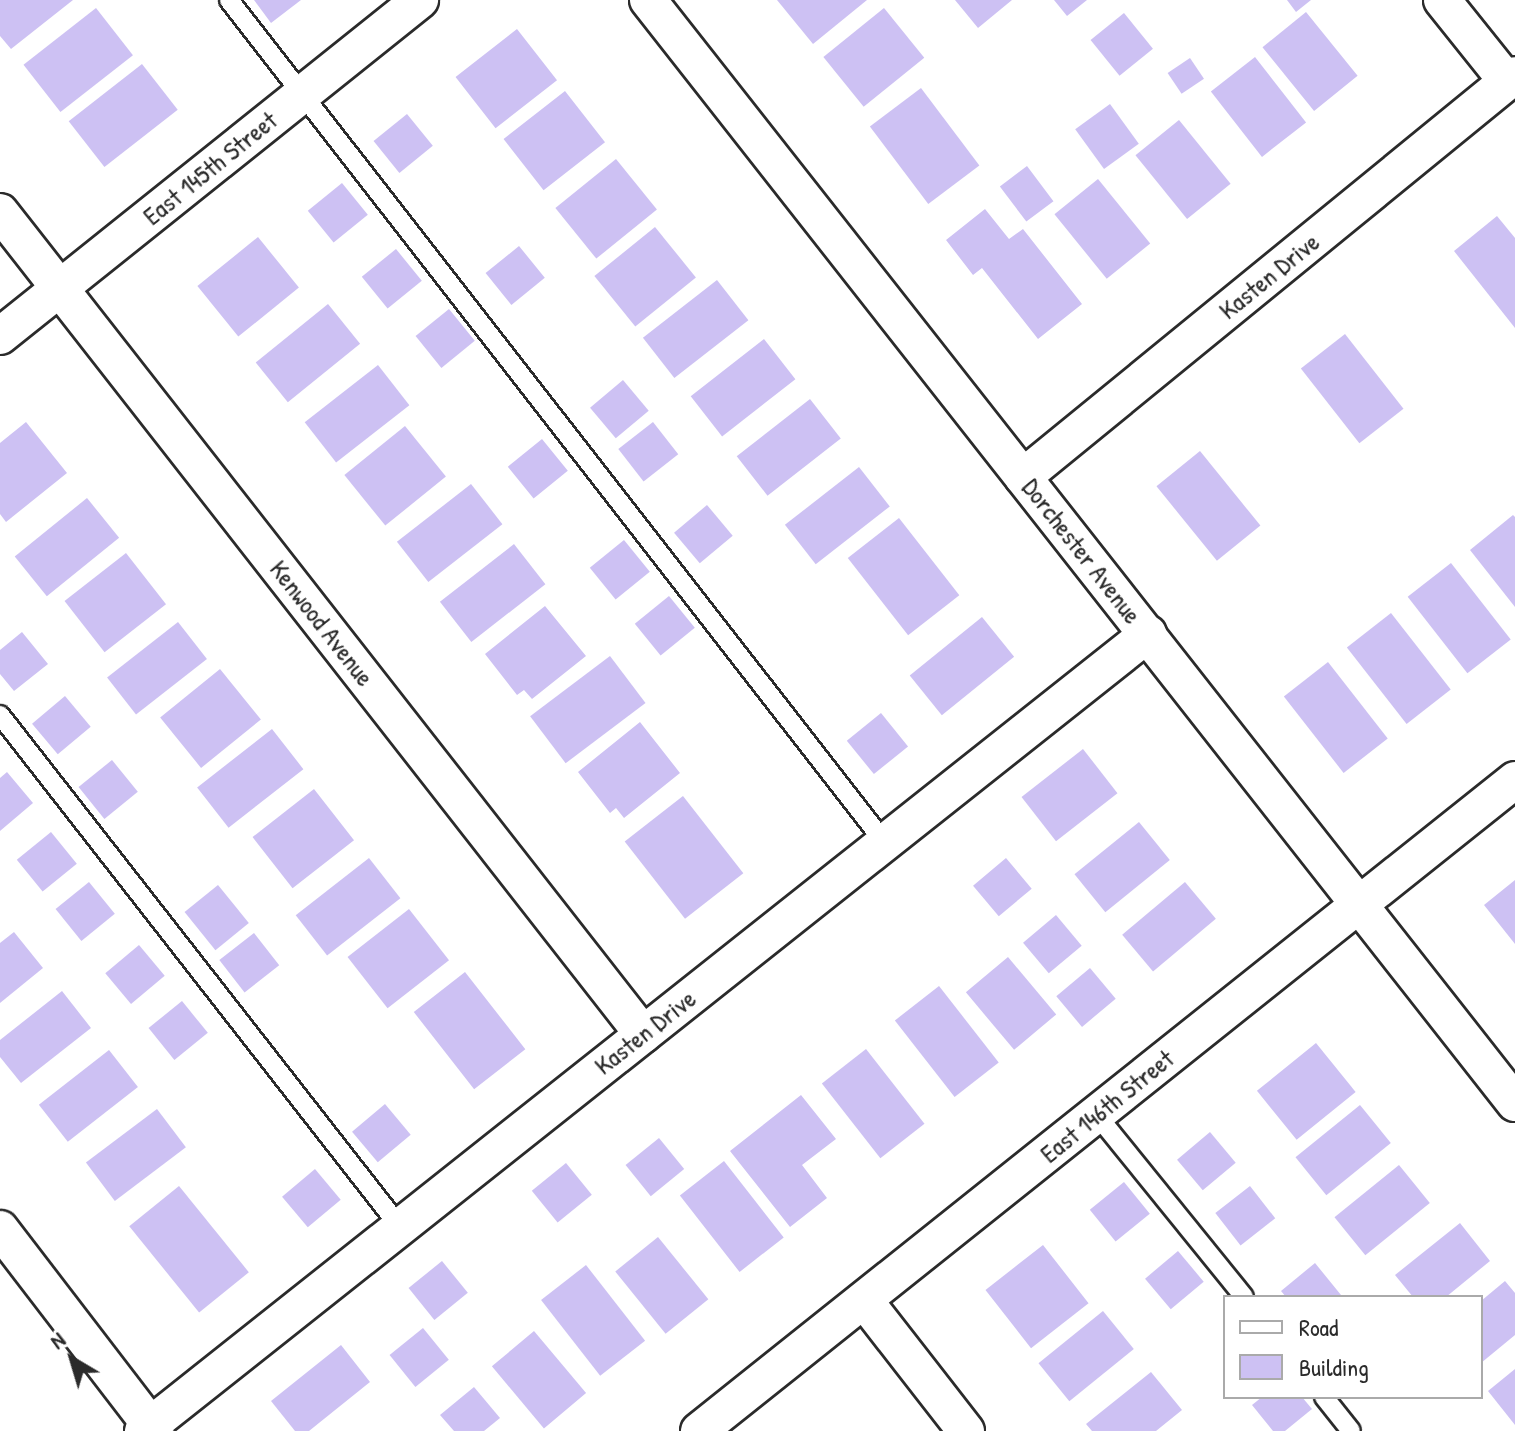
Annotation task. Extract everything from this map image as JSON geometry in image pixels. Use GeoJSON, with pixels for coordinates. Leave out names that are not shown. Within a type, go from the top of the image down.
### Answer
{"type":"FeatureCollection","features":[{"type":"Feature","properties":{"kind":"street","name":"East 145th Street"},"geometry":{"type":"LineString","coordinates":[[0,336],[420,0]]}},
{"type":"Feature","properties":{"kind":"street","name":"Dorchester Avenue"},"geometry":{"type":"LineString","coordinates":[[648,0],[1515,1103]]}},
{"type":"Feature","properties":{"kind":"street"},"geometry":{"type":"LineString","coordinates":[[1442,0],[1511,78]]}},
{"type":"Feature","properties":{"kind":"street","name":"Kasten Drive"},"geometry":{"type":"LineString","coordinates":[[1023,477],[1511,78]]}},
{"type":"Feature","properties":{"kind":"street","name":"Kenwood Avenue"},"geometry":{"type":"LineString","coordinates":[[0,212],[643,1034]]}},
{"type":"Feature","properties":{"kind":"street","name":"Kasten Drive"},"geometry":{"type":"LineString","coordinates":[[149,1429],[1148,634]]}},
{"type":"Feature","properties":{"kind":"street","name":"East 146th Street"},"geometry":{"type":"LineString","coordinates":[[699,1431],[1515,780]]}},
{"type":"Feature","properties":{"kind":"street"},"geometry":{"type":"LineString","coordinates":[[0,1229],[149,1429]]}},
{"type":"Feature","properties":{"kind":"street"},"geometry":{"type":"LineString","coordinates":[[864,1300],[966,1431]]}},
{"type":"Feature","properties":{"kind":"lane"},"geometry":{"type":"LineString","coordinates":[[229,0],[885,843]]}},
{"type":"Feature","properties":{"kind":"lane"},"geometry":{"type":"LineString","coordinates":[[0,715],[400,1227]]}},
{"type":"Feature","properties":{"kind":"lane"},"geometry":{"type":"LineString","coordinates":[[1096,1114],[1242,1295]]}},
{"type":"Feature","properties":{"kind":"lane"},"geometry":{"type":"LineString","coordinates":[[1326,1399],[1351,1431]]}},
{"type":"Feature","properties":{"kind":"building"},"geometry":{"type":"Polygon","coordinates":[[[0,0],[73,0],[11,49],[0,36],[0,0]]]}},
{"type":"Feature","properties":{"kind":"building"},"geometry":{"type":"Polygon","coordinates":[[[254,0],[301,0],[271,23],[254,0]]]}},
{"type":"Feature","properties":{"kind":"building"},"geometry":{"type":"Polygon","coordinates":[[[777,0],[867,0],[813,44],[777,0]]]}},
{"type":"Feature","properties":{"kind":"building"},"geometry":{"type":"Polygon","coordinates":[[[955,0],[1012,0],[978,28],[955,0]]]}},
{"type":"Feature","properties":{"kind":"building"},"geometry":{"type":"Polygon","coordinates":[[[1054,0],[1087,0],[1067,16],[1054,0]]]}},
{"type":"Feature","properties":{"kind":"building"},"geometry":{"type":"Polygon","coordinates":[[[1287,0],[1311,0],[1296,12],[1287,0]]]}},
{"type":"Feature","properties":{"kind":"building"},"geometry":{"type":"Polygon","coordinates":[[[96,8],[133,55],[60,112],[24,65],[96,8]]]}},
{"type":"Feature","properties":{"kind":"building"},"geometry":{"type":"Polygon","coordinates":[[[884,8],[924,58],[864,107],[823,57],[884,8]]]}},
{"type":"Feature","properties":{"kind":"building"},"geometry":{"type":"Polygon","coordinates":[[[1306,12],[1358,76],[1314,111],[1262,47],[1306,12]]]}},
{"type":"Feature","properties":{"kind":"building"},"geometry":{"type":"Polygon","coordinates":[[[1124,13],[1153,49],[1120,76],[1091,40],[1124,13]]]}},
{"type":"Feature","properties":{"kind":"building"},"geometry":{"type":"Polygon","coordinates":[[[517,29],[557,80],[496,128],[456,77],[517,29]]]}},
{"type":"Feature","properties":{"kind":"building"},"geometry":{"type":"Polygon","coordinates":[[[1255,57],[1306,122],[1262,157],[1211,91],[1255,57]]]}},
{"type":"Feature","properties":{"kind":"building"},"geometry":{"type":"Polygon","coordinates":[[[1190,58],[1204,79],[1182,94],[1168,73],[1190,58]]]}},
{"type":"Feature","properties":{"kind":"building"},"geometry":{"type":"Polygon","coordinates":[[[142,64],[178,110],[104,167],[69,121],[142,64]]]}},
{"type":"Feature","properties":{"kind":"building"},"geometry":{"type":"Polygon","coordinates":[[[921,88],[979,165],[928,204],[870,127],[921,88]]]}},
{"type":"Feature","properties":{"kind":"building"},"geometry":{"type":"Polygon","coordinates":[[[565,91],[605,142],[544,190],[504,139],[565,91]]]}},
{"type":"Feature","properties":{"kind":"building"},"geometry":{"type":"Polygon","coordinates":[[[1110,104],[1139,144],[1104,169],[1075,129],[1110,104]]]}},
{"type":"Feature","properties":{"kind":"building"},"geometry":{"type":"Polygon","coordinates":[[[407,114],[433,146],[399,173],[374,141],[407,114]]]}},
{"type":"Feature","properties":{"kind":"building"},"geometry":{"type":"Polygon","coordinates":[[[1179,120],[1231,184],[1187,219],[1135,155],[1179,120]]]}},
{"type":"Feature","properties":{"kind":"building"},"geometry":{"type":"Polygon","coordinates":[[[616,159],[657,210],[596,259],[555,208],[616,159]]]}},
{"type":"Feature","properties":{"kind":"building"},"geometry":{"type":"Polygon","coordinates":[[[1027,166],[1053,201],[1026,222],[1000,186],[1027,166]]]}},
{"type":"Feature","properties":{"kind":"building"},"geometry":{"type":"Polygon","coordinates":[[[1098,179],[1150,244],[1107,279],[1054,214],[1098,179]]]}},
{"type":"Feature","properties":{"kind":"building"},"geometry":{"type":"Polygon","coordinates":[[[342,183],[368,215],[334,243],[308,211],[342,183]]]}},
{"type":"Feature","properties":{"kind":"building"},"geometry":{"type":"Polygon","coordinates":[[[985,209],[1009,239],[1023,229],[1082,304],[1038,339],[982,268],[973,275],[946,240],[985,209]]]}},
{"type":"Feature","properties":{"kind":"building"},"geometry":{"type":"Polygon","coordinates":[[[1497,216],[1515,238],[1515,328],[1454,251],[1497,216]]]}},
{"type":"Feature","properties":{"kind":"building"},"geometry":{"type":"Polygon","coordinates":[[[655,227],[696,278],[635,327],[594,276],[655,227]]]}},
{"type":"Feature","properties":{"kind":"building"},"geometry":{"type":"Polygon","coordinates":[[[258,237],[299,288],[238,337],[197,286],[258,237]]]}},
{"type":"Feature","properties":{"kind":"building"},"geometry":{"type":"Polygon","coordinates":[[[519,246],[545,278],[511,305],[486,273],[519,246]]]}},
{"type":"Feature","properties":{"kind":"building"},"geometry":{"type":"Polygon","coordinates":[[[396,249],[422,281],[388,309],[362,277],[396,249]]]}},
{"type":"Feature","properties":{"kind":"building"},"geometry":{"type":"Polygon","coordinates":[[[717,280],[748,320],[674,378],[643,338],[717,280]]]}},
{"type":"Feature","properties":{"kind":"building"},"geometry":{"type":"Polygon","coordinates":[[[328,304],[360,344],[288,402],[256,363],[328,304]]]}},
{"type":"Feature","properties":{"kind":"building"},"geometry":{"type":"Polygon","coordinates":[[[449,309],[475,341],[441,368],[416,336],[449,309]]]}},
{"type":"Feature","properties":{"kind":"building"},"geometry":{"type":"Polygon","coordinates":[[[1345,334],[1403,409],[1359,443],[1301,368],[1345,334]]]}},
{"type":"Feature","properties":{"kind":"building"},"geometry":{"type":"Polygon","coordinates":[[[764,339],[795,379],[722,436],[691,396],[764,339]]]}},
{"type":"Feature","properties":{"kind":"building"},"geometry":{"type":"Polygon","coordinates":[[[378,365],[409,405],[336,462],[305,422],[378,365]]]}},
{"type":"Feature","properties":{"kind":"building"},"geometry":{"type":"Polygon","coordinates":[[[623,380],[649,411],[616,438],[590,408],[623,380]]]}},
{"type":"Feature","properties":{"kind":"building"},"geometry":{"type":"Polygon","coordinates":[[[810,399],[841,438],[767,496],[737,456],[810,399]]]}},
{"type":"Feature","properties":{"kind":"building"},"geometry":{"type":"Polygon","coordinates":[[[26,422],[67,473],[6,522],[0,514],[0,443],[26,422]]]}},
{"type":"Feature","properties":{"kind":"building"},"geometry":{"type":"Polygon","coordinates":[[[653,422],[678,454],[644,481],[618,449],[653,422]]]}},
{"type":"Feature","properties":{"kind":"building"},"geometry":{"type":"Polygon","coordinates":[[[405,426],[446,477],[385,526],[344,475],[405,426]]]}},
{"type":"Feature","properties":{"kind":"building"},"geometry":{"type":"Polygon","coordinates":[[[542,439],[568,471],[534,499],[508,467],[542,439]]]}},
{"type":"Feature","properties":{"kind":"building"},"geometry":{"type":"Polygon","coordinates":[[[1200,451],[1260,526],[1217,561],[1156,486],[1200,451]]]}},
{"type":"Feature","properties":{"kind":"building"},"geometry":{"type":"Polygon","coordinates":[[[859,467],[890,506],[816,564],[785,525],[859,467]]]}},
{"type":"Feature","properties":{"kind":"building"},"geometry":{"type":"Polygon","coordinates":[[[471,484],[502,524],[428,582],[397,542],[471,484]]]}},
{"type":"Feature","properties":{"kind":"building"},"geometry":{"type":"Polygon","coordinates":[[[87,498],[119,538],[47,596],[15,557],[87,498]]]}},
{"type":"Feature","properties":{"kind":"building"},"geometry":{"type":"Polygon","coordinates":[[[707,505],[733,536],[700,563],[674,533],[707,505]]]}},
{"type":"Feature","properties":{"kind":"building"},"geometry":{"type":"Polygon","coordinates":[[[1513,515],[1515,517],[1515,607],[1470,550],[1513,515]]]}},
{"type":"Feature","properties":{"kind":"building"},"geometry":{"type":"Polygon","coordinates":[[[899,518],[959,595],[908,635],[848,558],[899,518]]]}},
{"type":"Feature","properties":{"kind":"building"},"geometry":{"type":"Polygon","coordinates":[[[624,540],[650,572],[616,600],[590,568],[624,540]]]}},
{"type":"Feature","properties":{"kind":"building"},"geometry":{"type":"Polygon","coordinates":[[[514,544],[545,584],[471,642],[440,602],[514,544]]]}},
{"type":"Feature","properties":{"kind":"building"},"geometry":{"type":"Polygon","coordinates":[[[126,553],[166,604],[105,652],[65,601],[126,553]]]}},
{"type":"Feature","properties":{"kind":"building"},"geometry":{"type":"Polygon","coordinates":[[[1451,563],[1511,639],[1467,673],[1408,597],[1451,563]]]}},
{"type":"Feature","properties":{"kind":"building"},"geometry":{"type":"Polygon","coordinates":[[[669,596],[695,628],[661,656],[635,624],[669,596]]]}},
{"type":"Feature","properties":{"kind":"building"},"geometry":{"type":"Polygon","coordinates":[[[545,606],[586,656],[532,699],[524,690],[517,695],[485,654],[545,606]]]}},
{"type":"Feature","properties":{"kind":"building"},"geometry":{"type":"Polygon","coordinates":[[[1391,613],[1451,689],[1407,724],[1347,647],[1391,613]]]}},
{"type":"Feature","properties":{"kind":"building"},"geometry":{"type":"Polygon","coordinates":[[[982,617],[1014,657],[942,715],[910,676],[982,617]]]}},
{"type":"Feature","properties":{"kind":"building"},"geometry":{"type":"Polygon","coordinates":[[[178,622],[207,659],[136,714],[107,677],[178,622]]]}},
{"type":"Feature","properties":{"kind":"building"},"geometry":{"type":"Polygon","coordinates":[[[22,632],[48,664],[14,691],[0,674],[0,650],[22,632]]]}},
{"type":"Feature","properties":{"kind":"building"},"geometry":{"type":"Polygon","coordinates":[[[610,656],[646,703],[566,763],[530,716],[610,656]]]}},
{"type":"Feature","properties":{"kind":"building"},"geometry":{"type":"Polygon","coordinates":[[[1328,662],[1388,738],[1344,773],[1284,696],[1328,662]]]}},
{"type":"Feature","properties":{"kind":"building"},"geometry":{"type":"Polygon","coordinates":[[[220,669],[261,720],[201,768],[160,717],[220,669]]]}},
{"type":"Feature","properties":{"kind":"building"},"geometry":{"type":"Polygon","coordinates":[[[65,696],[91,727],[58,754],[32,724],[65,696]]]}},
{"type":"Feature","properties":{"kind":"building"},"geometry":{"type":"Polygon","coordinates":[[[881,713],[908,746],[874,774],[847,741],[881,713]]]}},
{"type":"Feature","properties":{"kind":"building"},"geometry":{"type":"Polygon","coordinates":[[[640,722],[680,773],[624,818],[616,808],[610,813],[578,772],[640,722]]]}},
{"type":"Feature","properties":{"kind":"building"},"geometry":{"type":"Polygon","coordinates":[[[272,729],[303,769],[229,828],[197,787],[272,729]]]}},
{"type":"Feature","properties":{"kind":"building"},"geometry":{"type":"Polygon","coordinates":[[[1083,749],[1117,793],[1056,841],[1022,797],[1083,749]]]}},
{"type":"Feature","properties":{"kind":"building"},"geometry":{"type":"Polygon","coordinates":[[[112,760],[138,792],[104,819],[79,787],[112,760]]]}},
{"type":"Feature","properties":{"kind":"building"},"geometry":{"type":"Polygon","coordinates":[[[7,772],[33,803],[0,831],[0,778],[7,772]]]}},
{"type":"Feature","properties":{"kind":"building"},"geometry":{"type":"Polygon","coordinates":[[[314,789],[354,840],[293,888],[253,837],[314,789]]]}},
{"type":"Feature","properties":{"kind":"building"},"geometry":{"type":"Polygon","coordinates":[[[683,796],[743,873],[685,919],[625,842],[683,796]]]}},
{"type":"Feature","properties":{"kind":"building"},"geometry":{"type":"Polygon","coordinates":[[[1139,822],[1170,860],[1105,912],[1074,874],[1139,822]]]}},
{"type":"Feature","properties":{"kind":"building"},"geometry":{"type":"Polygon","coordinates":[[[51,832],[77,864],[43,892],[17,860],[51,832]]]}},
{"type":"Feature","properties":{"kind":"building"},"geometry":{"type":"Polygon","coordinates":[[[369,858],[400,898],[327,955],[296,915],[369,858]]]}},
{"type":"Feature","properties":{"kind":"building"},"geometry":{"type":"Polygon","coordinates":[[[1006,858],[1032,889],[999,916],[973,886],[1006,858]]]}},
{"type":"Feature","properties":{"kind":"building"},"geometry":{"type":"Polygon","coordinates":[[[1515,880],[1515,944],[1484,905],[1515,880]]]}},
{"type":"Feature","properties":{"kind":"building"},"geometry":{"type":"Polygon","coordinates":[[[89,882],[115,914],[81,941],[56,909],[89,882]]]}},
{"type":"Feature","properties":{"kind":"building"},"geometry":{"type":"Polygon","coordinates":[[[1185,882],[1216,919],[1153,971],[1122,935],[1185,882]]]}},
{"type":"Feature","properties":{"kind":"building"},"geometry":{"type":"Polygon","coordinates":[[[218,885],[249,923],[215,950],[185,912],[218,885]]]}},
{"type":"Feature","properties":{"kind":"building"},"geometry":{"type":"Polygon","coordinates":[[[409,909],[449,960],[388,1008],[348,957],[409,909]]]}},
{"type":"Feature","properties":{"kind":"building"},"geometry":{"type":"Polygon","coordinates":[[[1056,915],[1082,946],[1049,973],[1023,943],[1056,915]]]}},
{"type":"Feature","properties":{"kind":"building"},"geometry":{"type":"Polygon","coordinates":[[[14,932],[43,968],[0,1003],[0,943],[14,932]]]}},
{"type":"Feature","properties":{"kind":"building"},"geometry":{"type":"Polygon","coordinates":[[[254,933],[279,965],[245,992],[219,960],[254,933]]]}},
{"type":"Feature","properties":{"kind":"building"},"geometry":{"type":"Polygon","coordinates":[[[139,945],[165,976],[131,1004],[105,973],[139,945]]]}},
{"type":"Feature","properties":{"kind":"building"},"geometry":{"type":"Polygon","coordinates":[[[1008,957],[1056,1014],[1014,1050],[966,992],[1008,957]]]}},
{"type":"Feature","properties":{"kind":"building"},"geometry":{"type":"Polygon","coordinates":[[[1090,968],[1116,999],[1082,1027],[1056,996],[1090,968]]]}},
{"type":"Feature","properties":{"kind":"building"},"geometry":{"type":"Polygon","coordinates":[[[465,972],[525,1049],[474,1089],[414,1012],[465,972]]]}},
{"type":"Feature","properties":{"kind":"building"},"geometry":{"type":"Polygon","coordinates":[[[939,986],[999,1062],[955,1097],[895,1020],[939,986]]]}},
{"type":"Feature","properties":{"kind":"building"},"geometry":{"type":"Polygon","coordinates":[[[62,991],[91,1028],[21,1083],[0,1057],[0,1040],[62,991]]]}},
{"type":"Feature","properties":{"kind":"building"},"geometry":{"type":"Polygon","coordinates":[[[182,1001],[208,1033],[174,1060],[149,1028],[182,1001]]]}},
{"type":"Feature","properties":{"kind":"building"},"geometry":{"type":"Polygon","coordinates":[[[1316,1043],[1356,1092],[1297,1140],[1257,1091],[1316,1043]]]}},
{"type":"Feature","properties":{"kind":"building"},"geometry":{"type":"Polygon","coordinates":[[[866,1049],[924,1124],[880,1158],[822,1083],[866,1049]]]}},
{"type":"Feature","properties":{"kind":"building"},"geometry":{"type":"Polygon","coordinates":[[[109,1050],[138,1087],[68,1142],[39,1105],[109,1050]]]}},
{"type":"Feature","properties":{"kind":"building"},"geometry":{"type":"Polygon","coordinates":[[[801,1095],[836,1139],[802,1165],[827,1198],[790,1227],[730,1151],[801,1095]]]}},
{"type":"Feature","properties":{"kind":"building"},"geometry":{"type":"Polygon","coordinates":[[[385,1104],[411,1135],[378,1162],[352,1132],[385,1104]]]}},
{"type":"Feature","properties":{"kind":"building"},"geometry":{"type":"Polygon","coordinates":[[[1360,1105],[1391,1143],[1326,1195],[1295,1157],[1360,1105]]]}},
{"type":"Feature","properties":{"kind":"building"},"geometry":{"type":"Polygon","coordinates":[[[157,1109],[186,1147],[115,1201],[86,1163],[157,1109]]]}},
{"type":"Feature","properties":{"kind":"building"},"geometry":{"type":"Polygon","coordinates":[[[1210,1132],[1236,1163],[1203,1190],[1177,1160],[1210,1132]]]}},
{"type":"Feature","properties":{"kind":"building"},"geometry":{"type":"Polygon","coordinates":[[[659,1138],[684,1169],[651,1196],[626,1165],[659,1138]]]}},
{"type":"Feature","properties":{"kind":"building"},"geometry":{"type":"Polygon","coordinates":[[[724,1161],[784,1237],[740,1272],[680,1195],[724,1161]]]}},
{"type":"Feature","properties":{"kind":"building"},"geometry":{"type":"Polygon","coordinates":[[[566,1163],[592,1195],[558,1223],[532,1191],[566,1163]]]}},
{"type":"Feature","properties":{"kind":"building"},"geometry":{"type":"Polygon","coordinates":[[[1399,1165],[1430,1203],[1365,1255],[1334,1217],[1399,1165]]]}},
{"type":"Feature","properties":{"kind":"building"},"geometry":{"type":"Polygon","coordinates":[[[315,1169],[341,1200],[308,1227],[282,1197],[315,1169]]]}},
{"type":"Feature","properties":{"kind":"building"},"geometry":{"type":"Polygon","coordinates":[[[1124,1182],[1150,1214],[1116,1242],[1090,1210],[1124,1182]]]}},
{"type":"Feature","properties":{"kind":"building"},"geometry":{"type":"Polygon","coordinates":[[[179,1186],[249,1272],[199,1313],[129,1226],[179,1186]]]}},
{"type":"Feature","properties":{"kind":"building"},"geometry":{"type":"Polygon","coordinates":[[[1250,1186],[1275,1218],[1241,1245],[1215,1213],[1250,1186]]]}},
{"type":"Feature","properties":{"kind":"building"},"geometry":{"type":"Polygon","coordinates":[[[1460,1223],[1490,1261],[1448,1295],[1411,1295],[1395,1275],[1460,1223]]]}},
{"type":"Feature","properties":{"kind":"building"},"geometry":{"type":"Polygon","coordinates":[[[658,1237],[708,1299],[666,1334],[615,1272],[658,1237]]]}},
{"type":"Feature","properties":{"kind":"building"},"geometry":{"type":"Polygon","coordinates":[[[1043,1245],[1089,1303],[1031,1348],[985,1290],[1043,1245]]]}},
{"type":"Feature","properties":{"kind":"building"},"geometry":{"type":"Polygon","coordinates":[[[1178,1251],[1204,1282],[1171,1309],[1145,1279],[1178,1251]]]}},
{"type":"Feature","properties":{"kind":"building"},"geometry":{"type":"Polygon","coordinates":[[[442,1261],[468,1293],[434,1320],[409,1288],[442,1261]]]}},
{"type":"Feature","properties":{"kind":"building"},"geometry":{"type":"Polygon","coordinates":[[[1315,1263],[1341,1295],[1284,1295],[1281,1291],[1315,1263]]]}},
{"type":"Feature","properties":{"kind":"building"},"geometry":{"type":"Polygon","coordinates":[[[586,1265],[645,1341],[600,1376],[541,1300],[586,1265]]]}},
{"type":"Feature","properties":{"kind":"building"},"geometry":{"type":"Polygon","coordinates":[[[1505,1281],[1515,1293],[1515,1335],[1483,1361],[1483,1299],[1505,1281]]]}},
{"type":"Feature","properties":{"kind":"building"},"geometry":{"type":"Polygon","coordinates":[[[1103,1311],[1134,1349],[1069,1401],[1038,1363],[1103,1311]]]}},
{"type":"Feature","properties":{"kind":"building"},"geometry":{"type":"Polygon","coordinates":[[[423,1328],[449,1360],[415,1387],[390,1355],[423,1328]]]}},
{"type":"Feature","properties":{"kind":"building"},"geometry":{"type":"Polygon","coordinates":[[[534,1331],[586,1393],[544,1428],[492,1366],[534,1331]]]}},
{"type":"Feature","properties":{"kind":"building"},"geometry":{"type":"Polygon","coordinates":[[[341,1345],[370,1382],[309,1431],[295,1431],[271,1401],[341,1345]]]}},
{"type":"Feature","properties":{"kind":"building"},"geometry":{"type":"Polygon","coordinates":[[[1515,1369],[1515,1425],[1488,1391],[1515,1369]]]}},
{"type":"Feature","properties":{"kind":"building"},"geometry":{"type":"Polygon","coordinates":[[[1151,1372],[1182,1410],[1156,1431],[1092,1431],[1086,1424],[1151,1372]]]}},
{"type":"Feature","properties":{"kind":"building"},"geometry":{"type":"Polygon","coordinates":[[[474,1387],[500,1418],[484,1431],[454,1431],[440,1415],[474,1387]]]}},
{"type":"Feature","properties":{"kind":"building"},"geometry":{"type":"Polygon","coordinates":[[[1260,1399],[1304,1399],[1312,1409],[1285,1431],[1273,1431],[1252,1405],[1260,1399]]]}}]}
